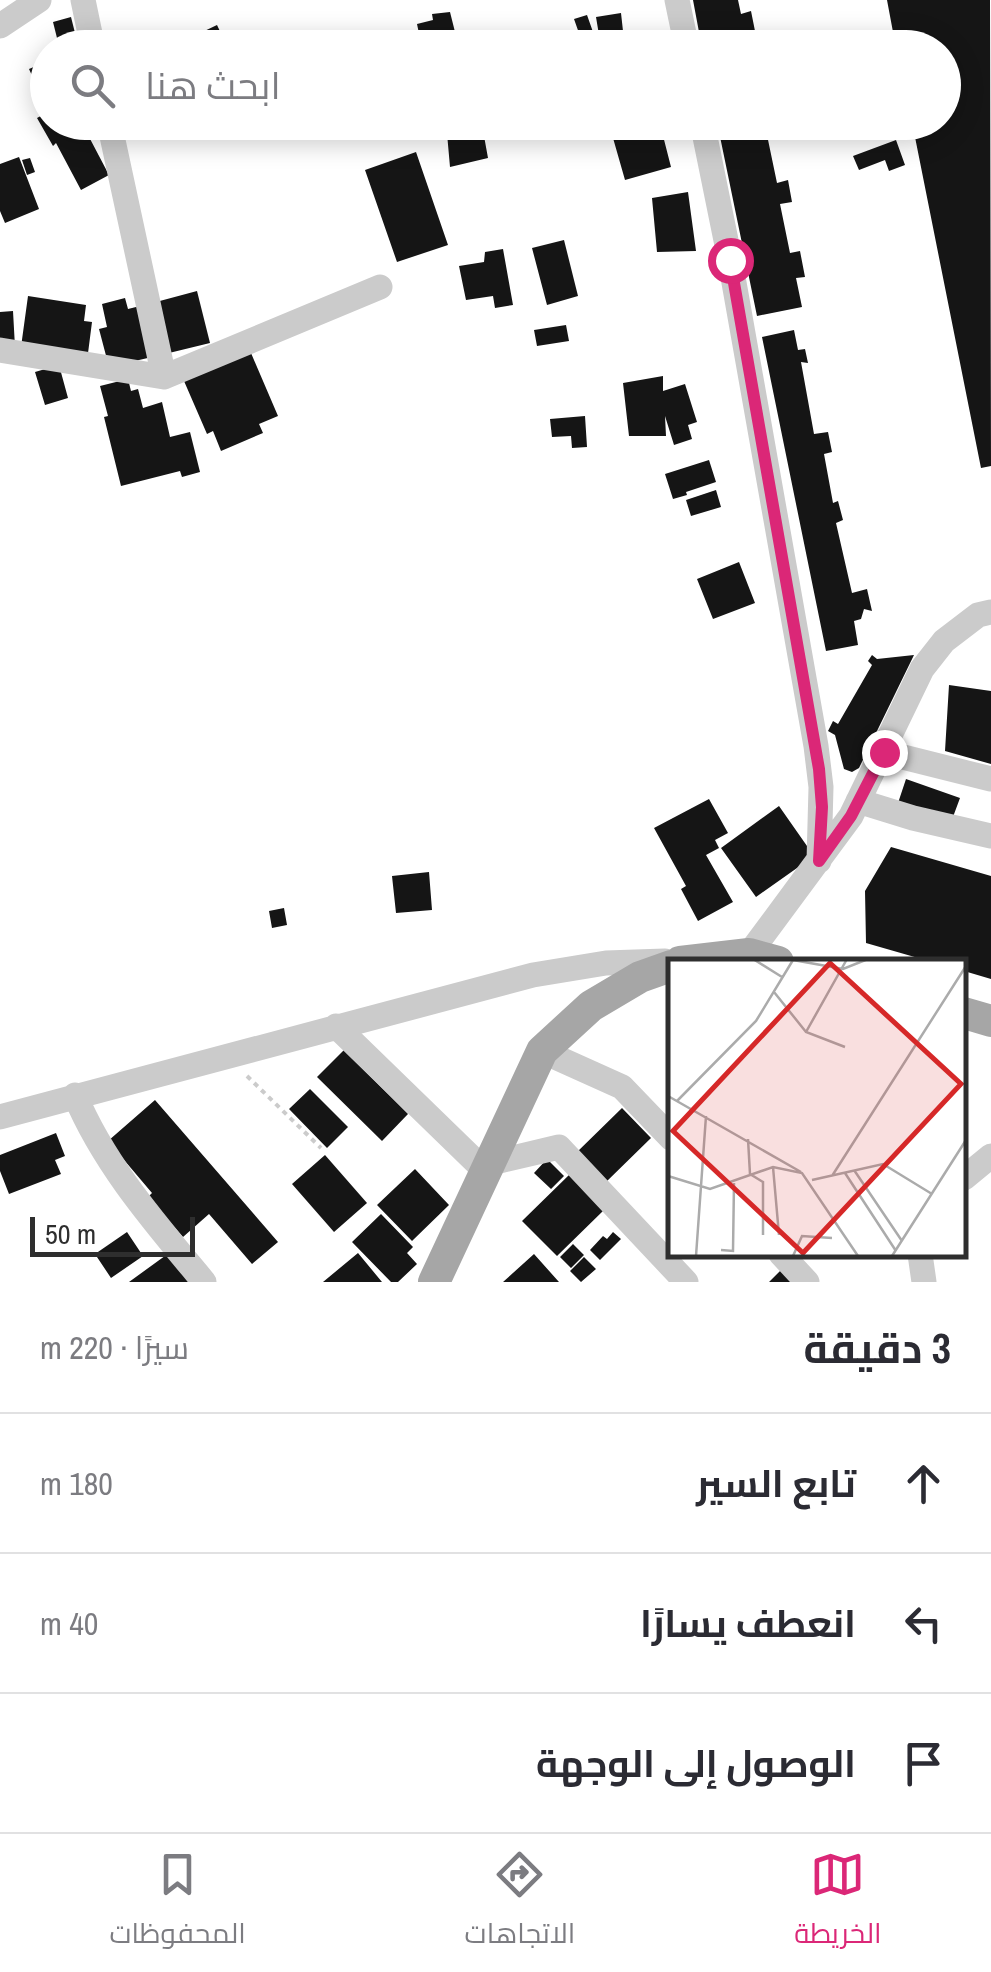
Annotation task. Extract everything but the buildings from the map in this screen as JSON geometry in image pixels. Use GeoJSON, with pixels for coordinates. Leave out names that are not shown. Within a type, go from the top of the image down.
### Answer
{"type":"FeatureCollection","features":[{"type":"Feature","properties":{"kind":"main road"},"geometry":{"type":"LineString","coordinates":[[737,959],[764,958]]}},
{"type":"Feature","properties":{"kind":"main road"},"geometry":{"type":"LineString","coordinates":[[444,1276],[542,1050],[591,1006],[640,977],[668,967]]}},
{"type":"Feature","properties":{"kind":"main road"},"geometry":{"type":"LineString","coordinates":[[966,1014],[991,1020]]}},
{"type":"Feature","properties":{"kind":"street"},"geometry":{"type":"LineString","coordinates":[[0,26],[39,0]]}},
{"type":"Feature","properties":{"kind":"street"},"geometry":{"type":"LineString","coordinates":[[83,0],[89,30]]}},
{"type":"Feature","properties":{"kind":"street"},"geometry":{"type":"LineString","coordinates":[[677,0],[683,30]]}},
{"type":"Feature","properties":{"kind":"street"},"geometry":{"type":"LineString","coordinates":[[113,140],[164,376]]}},
{"type":"Feature","properties":{"kind":"street"},"geometry":{"type":"LineString","coordinates":[[706,140],[816,746],[822,787],[819,861]]}},
{"type":"Feature","properties":{"kind":"street"},"geometry":{"type":"LineString","coordinates":[[0,350],[164,376],[380,287]]}},
{"type":"Feature","properties":{"kind":"street"},"geometry":{"type":"LineString","coordinates":[[764,958],[819,861],[851,816],[922,669],[944,641],[978,615],[991,612]]}},
{"type":"Feature","properties":{"kind":"street"},"geometry":{"type":"LineString","coordinates":[[884,752],[991,778]]}},
{"type":"Feature","properties":{"kind":"street"},"geometry":{"type":"LineString","coordinates":[[858,802],[991,836]]}},
{"type":"Feature","properties":{"kind":"street"},"geometry":{"type":"LineString","coordinates":[[0,1117],[533,975],[606,963],[668,961]]}},
{"type":"Feature","properties":{"kind":"street"},"geometry":{"type":"LineString","coordinates":[[336,1026],[477,1163],[559,1147],[686,1282]]}},
{"type":"Feature","properties":{"kind":"street"},"geometry":{"type":"LineString","coordinates":[[542,1050],[622,1087],[668,1135]]}},
{"type":"Feature","properties":{"kind":"street"},"geometry":{"type":"LineString","coordinates":[[75,1095],[88,1126],[123,1181],[204,1282]]}},
{"type":"Feature","properties":{"kind":"street"},"geometry":{"type":"LineString","coordinates":[[966,1176],[991,1156]]}},
{"type":"Feature","properties":{"kind":"street"},"geometry":{"type":"LineString","coordinates":[[784,1257],[807,1282]]}},
{"type":"Feature","properties":{"kind":"street"},"geometry":{"type":"LineString","coordinates":[[920,1257],[924,1282]]}},
{"type":"Feature","properties":{"kind":"path"},"geometry":{"type":"LineString","coordinates":[[226,1055],[321,1148]]}},
{"type":"Feature","properties":{"kind":"route"},"geometry":{"type":"LineString","coordinates":[[730,260],[822,787],[819,861],[851,816],[884,752]]}}]}
